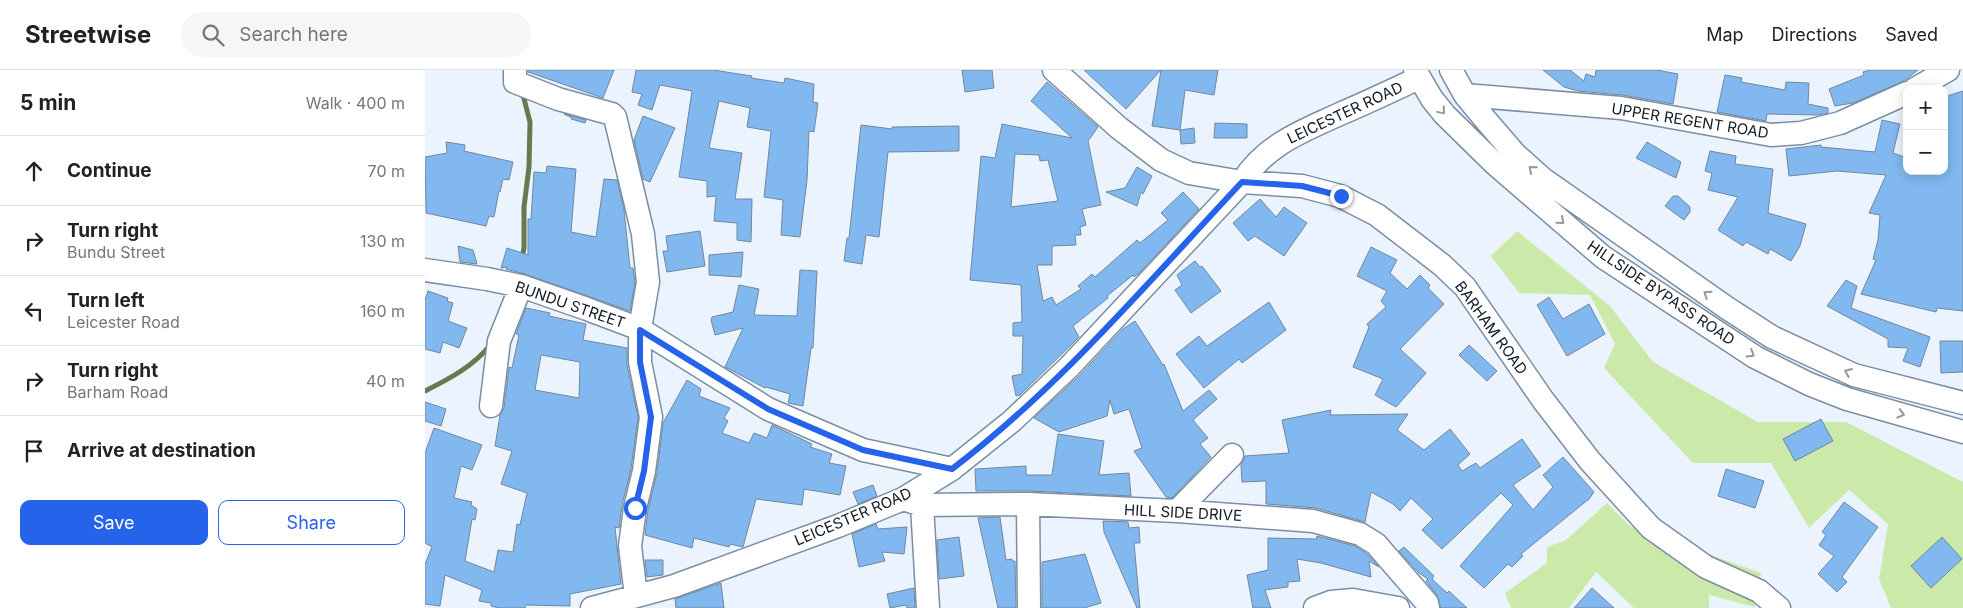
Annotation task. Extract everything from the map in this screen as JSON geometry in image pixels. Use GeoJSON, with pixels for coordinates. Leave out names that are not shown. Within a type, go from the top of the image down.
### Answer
{"type":"FeatureCollection","features":[{"type":"Feature","properties":{"kind":"street"},"geometry":{"type":"LineString","coordinates":[[515,70],[515,82],[558,98],[612,114],[615,117],[643,234],[648,282],[640,330],[640,362],[651,417],[644,471],[635,508],[630,546],[636,596]]}},
{"type":"Feature","properties":{"kind":"street","name":"BARHAM ROAD"},"geometry":{"type":"LineString","coordinates":[[1054,70],[1119,128],[1161,160],[1189,173],[1242,182],[1302,186],[1341,196],[1377,214],[1442,265],[1465,287],[1543,400],[1585,454],[1651,528],[1706,567],[1759,591],[1779,608]]}},
{"type":"Feature","properties":{"kind":"street","name":"HILLSIDE BYPASS ROAD"},"geometry":{"type":"LineString","coordinates":[[1451,70],[1465,96],[1515,154],[1543,179],[1676,273],[1772,337],[1854,375],[1963,403]]}},
{"type":"Feature","properties":{"kind":"street"},"geometry":{"type":"LineString","coordinates":[[1922,85],[1948,70]]}},
{"type":"Feature","properties":{"kind":"street","name":"LEICESTER ROAD"},"geometry":{"type":"LineString","coordinates":[[592,608],[673,586],[838,526],[912,502],[1004,427],[1069,367],[1242,182],[1252,166],[1286,139],[1417,74]]}},
{"type":"Feature","properties":{"kind":"street","name":"HILLSIDE BYPASS ROAD"},"geometry":{"type":"LineString","coordinates":[[1417,74],[1432,99],[1445,115],[1495,164],[1603,257],[1755,357],[1809,384],[1847,399],[1963,432]]}},
{"type":"Feature","properties":{"kind":"street","name":"UPPER REGENT ROAD"},"geometry":{"type":"LineString","coordinates":[[1465,96],[1621,108],[1771,135],[1801,133],[1840,123],[1903,95]]}},
{"type":"Feature","properties":{"kind":"street","name":"BUNDU STREET"},"geometry":{"type":"LineString","coordinates":[[425,270],[521,286],[587,309],[640,330],[768,409],[863,450],[952,469]]}},
{"type":"Feature","properties":{"kind":"street"},"geometry":{"type":"LineString","coordinates":[[491,406],[499,341],[521,286]]}},
{"type":"Feature","properties":{"kind":"street"},"geometry":{"type":"LineString","coordinates":[[1177,511],[1232,455]]}},
{"type":"Feature","properties":{"kind":"street"},"geometry":{"type":"LineString","coordinates":[[912,502],[928,608]]}},
{"type":"Feature","properties":{"kind":"street","name":"HILL SIDE DRIVE"},"geometry":{"type":"LineString","coordinates":[[912,502],[1028,504],[1177,511],[1313,521],[1360,534],[1376,544],[1427,603],[1428,608]]}},
{"type":"Feature","properties":{"kind":"street"},"geometry":{"type":"LineString","coordinates":[[1028,504],[1029,608]]}},
{"type":"Feature","properties":{"kind":"street"},"geometry":{"type":"LineString","coordinates":[[1315,608],[1331,602],[1353,600],[1398,608]]}},
{"type":"Feature","properties":{"kind":"green space"},"geometry":{"type":"Polygon","coordinates":[[[1517,231],[1610,306],[1653,362],[1758,422],[1846,422],[1963,482],[1963,608],[1891,608],[1879,579],[1888,524],[1849,490],[1809,528],[1771,463],[1693,463],[1604,368],[1615,344],[1590,295],[1519,293],[1491,256],[1517,231]]]}},
{"type":"Feature","properties":{"kind":"green space"},"geometry":{"type":"Polygon","coordinates":[[[1607,503],[1630,526],[1761,573],[1755,607],[1709,595],[1709,608],[1634,608],[1596,572],[1569,608],[1511,608],[1505,593],[1547,563],[1547,547],[1566,540],[1607,503]]]}},
{"type":"Feature","properties":{"kind":"building"},"geometry":{"type":"Polygon","coordinates":[[[528,70],[614,70],[603,98],[528,72],[528,70]]]}},
{"type":"Feature","properties":{"kind":"building"},"geometry":{"type":"Polygon","coordinates":[[[636,70],[713,70],[784,83],[785,78],[814,84],[813,102],[818,103],[814,132],[809,131],[807,180],[800,237],[781,235],[783,200],[764,197],[771,131],[747,127],[750,108],[719,101],[709,148],[742,153],[735,199],[752,199],[751,242],[737,240],[737,223],[714,221],[716,196],[707,197],[707,181],[679,177],[692,91],[660,85],[652,110],[638,105],[642,94],[632,92],[636,70]]]}},
{"type":"Feature","properties":{"kind":"building"},"geometry":{"type":"Polygon","coordinates":[[[962,70],[992,70],[994,88],[965,92],[962,70]]]}},
{"type":"Feature","properties":{"kind":"building"},"geometry":{"type":"Polygon","coordinates":[[[1084,70],[1161,70],[1126,109],[1084,70]]]}},
{"type":"Feature","properties":{"kind":"building"},"geometry":{"type":"Polygon","coordinates":[[[1161,70],[1218,70],[1214,95],[1185,90],[1180,130],[1152,126],[1161,70]]]}},
{"type":"Feature","properties":{"kind":"building"},"geometry":{"type":"Polygon","coordinates":[[[1543,70],[1570,70],[1584,81],[1586,74],[1595,77],[1596,70],[1657,70],[1678,74],[1673,104],[1622,95],[1578,91],[1564,87],[1543,70]]]}},
{"type":"Feature","properties":{"kind":"building"},"geometry":{"type":"Polygon","coordinates":[[[1870,70],[1918,70],[1904,81],[1853,103],[1835,106],[1829,89],[1864,75],[1863,72],[1870,70]]]}},
{"type":"Feature","properties":{"kind":"building"},"geometry":{"type":"Polygon","coordinates":[[[1725,75],[1742,78],[1741,82],[1785,90],[1786,82],[1809,83],[1808,104],[1828,108],[1828,113],[1818,115],[1767,114],[1766,121],[1717,112],[1725,75]]]}},
{"type":"Feature","properties":{"kind":"building"},"geometry":{"type":"Polygon","coordinates":[[[1047,82],[1098,127],[1088,141],[1101,205],[1082,209],[1086,225],[1080,227],[1081,235],[1075,235],[1076,245],[1052,246],[1052,265],[1037,265],[1043,301],[1052,297],[1056,305],[1081,289],[1078,286],[1092,274],[1095,277],[1137,240],[1140,243],[1168,220],[1161,213],[1183,192],[1199,209],[1139,273],[1134,277],[1133,275],[1073,326],[1079,337],[1020,395],[1016,396],[1012,376],[1022,374],[1023,336],[1013,336],[1013,323],[1022,322],[1021,285],[970,280],[981,156],[995,158],[1002,124],[1072,138],[1031,101],[1047,82]],[[1015,154],[1011,207],[1058,201],[1048,160],[1040,161],[1039,155],[1015,154]]]}},
{"type":"Feature","properties":{"kind":"building"},"geometry":{"type":"Polygon","coordinates":[[[1963,91],[1963,311],[1937,308],[1936,312],[1861,294],[1876,260],[1873,259],[1878,240],[1880,215],[1869,213],[1886,175],[1837,171],[1789,176],[1786,149],[1821,145],[1821,147],[1875,152],[1882,120],[1900,124],[1893,153],[1903,157],[1903,175],[1948,175],[1948,96],[1963,91]]]}},
{"type":"Feature","properties":{"kind":"building"},"geometry":{"type":"Polygon","coordinates":[[[564,114],[586,120],[585,123],[571,119],[564,114]]]}},
{"type":"Feature","properties":{"kind":"building"},"geometry":{"type":"Polygon","coordinates":[[[643,116],[675,128],[650,182],[643,179],[634,140],[643,116]]]}},
{"type":"Feature","properties":{"kind":"building"},"geometry":{"type":"Polygon","coordinates":[[[1215,123],[1247,124],[1247,138],[1214,138],[1215,123]]]}},
{"type":"Feature","properties":{"kind":"building"},"geometry":{"type":"Polygon","coordinates":[[[861,125],[892,129],[892,127],[959,126],[959,151],[888,152],[879,237],[866,235],[862,264],[844,261],[847,238],[849,238],[861,125]]]}},
{"type":"Feature","properties":{"kind":"building"},"geometry":{"type":"Polygon","coordinates":[[[1194,128],[1195,143],[1181,144],[1180,130],[1194,128]]]}},
{"type":"Feature","properties":{"kind":"building"},"geometry":{"type":"Polygon","coordinates":[[[446,142],[465,145],[464,151],[513,162],[509,180],[503,179],[494,217],[489,216],[486,226],[426,213],[425,157],[447,153],[446,142]]]}},
{"type":"Feature","properties":{"kind":"building"},"geometry":{"type":"Polygon","coordinates":[[[1647,142],[1681,162],[1676,178],[1636,158],[1647,142]]]}},
{"type":"Feature","properties":{"kind":"building"},"geometry":{"type":"Polygon","coordinates":[[[1710,151],[1736,156],[1735,164],[1773,169],[1768,213],[1806,224],[1800,246],[1791,261],[1770,249],[1768,254],[1746,242],[1743,246],[1718,230],[1738,197],[1708,190],[1712,173],[1705,171],[1710,151]]]}},
{"type":"Feature","properties":{"kind":"building"},"geometry":{"type":"Polygon","coordinates":[[[547,166],[576,169],[571,232],[596,237],[604,179],[617,180],[624,210],[630,268],[633,268],[635,282],[630,311],[506,269],[507,267],[501,268],[507,248],[528,255],[528,219],[531,219],[534,172],[546,173],[547,166]]]}},
{"type":"Feature","properties":{"kind":"building"},"geometry":{"type":"Polygon","coordinates":[[[1137,167],[1152,176],[1143,194],[1141,192],[1137,206],[1106,192],[1125,188],[1137,167]]]}},
{"type":"Feature","properties":{"kind":"building"},"geometry":{"type":"Polygon","coordinates":[[[1673,196],[1678,196],[1690,207],[1690,212],[1684,220],[1665,206],[1673,196]]]}},
{"type":"Feature","properties":{"kind":"building"},"geometry":{"type":"Polygon","coordinates":[[[1260,199],[1276,217],[1284,207],[1307,223],[1284,256],[1255,236],[1248,241],[1233,223],[1260,199]]]}},
{"type":"Feature","properties":{"kind":"building"},"geometry":{"type":"Polygon","coordinates":[[[700,231],[705,266],[667,272],[663,251],[668,251],[666,236],[700,231]]]}},
{"type":"Feature","properties":{"kind":"building"},"geometry":{"type":"Polygon","coordinates":[[[458,246],[473,250],[477,264],[460,262],[458,246]]]}},
{"type":"Feature","properties":{"kind":"building"},"geometry":{"type":"Polygon","coordinates":[[[1371,247],[1397,260],[1390,273],[1407,289],[1420,275],[1430,285],[1428,288],[1444,304],[1400,349],[1426,373],[1396,407],[1375,395],[1383,379],[1353,367],[1369,327],[1367,324],[1386,307],[1381,301],[1387,291],[1357,276],[1371,247]]]}},
{"type":"Feature","properties":{"kind":"building"},"geometry":{"type":"Polygon","coordinates":[[[743,252],[741,277],[709,275],[709,255],[743,252]]]}},
{"type":"Feature","properties":{"kind":"building"},"geometry":{"type":"Polygon","coordinates":[[[1195,261],[1200,267],[1202,266],[1221,291],[1191,313],[1175,290],[1182,285],[1177,275],[1195,261]]]}},
{"type":"Feature","properties":{"kind":"building"},"geometry":{"type":"Polygon","coordinates":[[[800,270],[817,271],[813,348],[811,348],[803,406],[788,403],[790,394],[765,388],[725,367],[743,328],[715,335],[711,320],[712,317],[733,312],[739,285],[759,289],[754,315],[797,316],[800,270]]]}},
{"type":"Feature","properties":{"kind":"building"},"geometry":{"type":"Polygon","coordinates":[[[1846,280],[1857,286],[1851,308],[1930,337],[1920,367],[1903,361],[1908,348],[1888,347],[1888,339],[1827,306],[1846,280]]]}},
{"type":"Feature","properties":{"kind":"building"},"geometry":{"type":"Polygon","coordinates":[[[428,291],[448,298],[447,301],[453,303],[448,321],[467,328],[459,348],[443,342],[440,353],[425,349],[425,300],[428,291]]]}},
{"type":"Feature","properties":{"kind":"building"},"geometry":{"type":"Polygon","coordinates":[[[1549,297],[1563,319],[1589,304],[1605,334],[1567,356],[1537,305],[1549,297]]]}},
{"type":"Feature","properties":{"kind":"building"},"geometry":{"type":"Polygon","coordinates":[[[1269,302],[1286,330],[1242,363],[1239,359],[1204,388],[1176,354],[1199,336],[1207,346],[1269,302]]]}},
{"type":"Feature","properties":{"kind":"building"},"geometry":{"type":"Polygon","coordinates":[[[526,308],[550,313],[549,316],[586,324],[583,340],[627,348],[627,365],[638,417],[631,469],[622,505],[619,528],[615,527],[621,584],[570,594],[570,606],[526,605],[525,608],[499,608],[491,606],[491,603],[479,601],[482,590],[445,575],[440,606],[425,604],[425,564],[432,547],[425,543],[425,453],[434,428],[482,445],[472,470],[461,466],[454,498],[472,502],[471,505],[477,509],[475,520],[472,519],[465,561],[494,572],[498,550],[513,552],[517,524],[520,525],[527,493],[501,484],[512,451],[495,446],[500,415],[504,408],[509,367],[512,368],[519,335],[516,334],[526,308]],[[541,355],[535,390],[579,398],[580,362],[541,355]]]}},
{"type":"Feature","properties":{"kind":"building"},"geometry":{"type":"Polygon","coordinates":[[[1135,321],[1164,364],[1183,411],[1209,390],[1217,399],[1193,420],[1208,438],[1200,444],[1211,457],[1172,498],[1166,497],[1134,451],[1142,448],[1129,409],[1114,414],[1110,400],[1107,416],[1059,432],[1034,418],[1079,376],[1123,329],[1135,321]]]}},
{"type":"Feature","properties":{"kind":"building"},"geometry":{"type":"Polygon","coordinates":[[[1940,341],[1963,341],[1963,372],[1941,373],[1940,341]]]}},
{"type":"Feature","properties":{"kind":"building"},"geometry":{"type":"Polygon","coordinates":[[[1469,345],[1497,371],[1487,381],[1459,355],[1469,345]]]}},
{"type":"Feature","properties":{"kind":"building"},"geometry":{"type":"Polygon","coordinates":[[[687,380],[701,389],[699,396],[730,408],[724,418],[728,421],[722,433],[749,443],[754,433],[767,438],[772,425],[812,444],[810,447],[832,454],[829,463],[846,466],[840,495],[804,489],[802,505],[756,499],[743,547],[730,544],[729,547],[694,538],[692,548],[645,535],[648,510],[657,473],[663,423],[687,380]]]}},
{"type":"Feature","properties":{"kind":"building"},"geometry":{"type":"Polygon","coordinates":[[[425,402],[446,409],[441,426],[425,421],[425,402]]]}},
{"type":"Feature","properties":{"kind":"building"},"geometry":{"type":"Polygon","coordinates":[[[1331,410],[1330,415],[1408,414],[1397,430],[1424,450],[1450,429],[1470,454],[1458,465],[1462,471],[1476,463],[1480,468],[1522,439],[1541,466],[1513,485],[1533,510],[1553,487],[1543,475],[1563,457],[1594,492],[1589,499],[1521,554],[1523,556],[1512,567],[1508,564],[1484,588],[1460,566],[1513,505],[1501,493],[1442,549],[1422,530],[1433,519],[1411,498],[1400,511],[1393,504],[1371,492],[1365,522],[1316,508],[1266,504],[1266,481],[1242,482],[1241,465],[1245,456],[1289,453],[1282,420],[1331,410]]]}},
{"type":"Feature","properties":{"kind":"building"},"geometry":{"type":"Polygon","coordinates":[[[1821,419],[1833,441],[1795,461],[1783,439],[1821,419]]]}},
{"type":"Feature","properties":{"kind":"building"},"geometry":{"type":"Polygon","coordinates":[[[1058,434],[1104,441],[1099,475],[1129,473],[1131,496],[1029,491],[976,491],[975,469],[1026,466],[1026,475],[1052,475],[1058,434]]]}},
{"type":"Feature","properties":{"kind":"building"},"geometry":{"type":"Polygon","coordinates":[[[1726,469],[1764,481],[1755,508],[1718,496],[1726,469]]]}},
{"type":"Feature","properties":{"kind":"building"},"geometry":{"type":"Polygon","coordinates":[[[873,485],[877,496],[858,504],[853,492],[873,485]]]}},
{"type":"Feature","properties":{"kind":"building"},"geometry":{"type":"Polygon","coordinates":[[[1844,502],[1878,527],[1842,577],[1847,582],[1837,592],[1818,574],[1834,556],[1819,545],[1826,535],[1822,532],[1844,502]]]}},
{"type":"Feature","properties":{"kind":"building"},"geometry":{"type":"Polygon","coordinates":[[[1000,517],[1006,560],[1012,559],[1012,561],[1015,561],[1016,608],[998,608],[978,518],[1000,517]]]}},
{"type":"Feature","properties":{"kind":"building"},"geometry":{"type":"Polygon","coordinates":[[[1103,521],[1128,522],[1129,528],[1139,527],[1140,543],[1134,543],[1140,608],[1137,608],[1104,532],[1103,521]]]}},
{"type":"Feature","properties":{"kind":"building"},"geometry":{"type":"Polygon","coordinates":[[[876,524],[878,529],[907,527],[904,554],[882,552],[885,561],[859,567],[852,534],[876,524]]]}},
{"type":"Feature","properties":{"kind":"building"},"geometry":{"type":"Polygon","coordinates":[[[1317,536],[1355,546],[1367,554],[1379,567],[1369,561],[1371,577],[1321,563],[1297,559],[1300,581],[1288,582],[1288,587],[1265,590],[1271,608],[1253,608],[1247,575],[1268,570],[1268,538],[1316,539],[1317,536]]]}},
{"type":"Feature","properties":{"kind":"building"},"geometry":{"type":"Polygon","coordinates":[[[959,537],[964,576],[939,579],[937,540],[959,537]]]}},
{"type":"Feature","properties":{"kind":"building"},"geometry":{"type":"Polygon","coordinates":[[[1942,537],[1962,559],[1931,588],[1911,566],[1942,537]]]}},
{"type":"Feature","properties":{"kind":"building"},"geometry":{"type":"Polygon","coordinates":[[[1404,547],[1434,576],[1432,579],[1447,593],[1449,591],[1467,608],[1441,608],[1437,595],[1426,581],[1428,579],[1419,573],[1399,551],[1404,547]]]}},
{"type":"Feature","properties":{"kind":"building"},"geometry":{"type":"Polygon","coordinates":[[[1085,554],[1101,603],[1084,608],[1042,608],[1042,562],[1085,554]]]}},
{"type":"Feature","properties":{"kind":"building"},"geometry":{"type":"Polygon","coordinates":[[[645,560],[663,560],[663,575],[647,577],[645,560]]]}},
{"type":"Feature","properties":{"kind":"building"},"geometry":{"type":"Polygon","coordinates":[[[721,583],[724,608],[676,608],[675,599],[721,583]]]}},
{"type":"Feature","properties":{"kind":"building"},"geometry":{"type":"Polygon","coordinates":[[[914,588],[915,608],[907,608],[906,605],[890,608],[887,594],[914,588]]]}},
{"type":"Feature","properties":{"kind":"building"},"geometry":{"type":"Polygon","coordinates":[[[1592,588],[1614,608],[1574,608],[1592,588]]]}},
{"type":"Feature","properties":{"kind":"waterway"},"geometry":{"type":"LineString","coordinates":[[522,91],[530,122],[529,167],[524,207],[524,248],[522,258]]}},
{"type":"Feature","properties":{"kind":"waterway"},"geometry":{"type":"LineString","coordinates":[[425,391],[452,377],[469,365],[491,344]]}},
{"type":"Feature","properties":{"kind":"route"},"geometry":{"type":"LineString","coordinates":[[635,508],[644,471],[651,417],[640,362],[640,330],[768,409],[863,450],[952,469],[983,446],[1069,367],[1242,182],[1302,186],[1341,196]]}}]}
